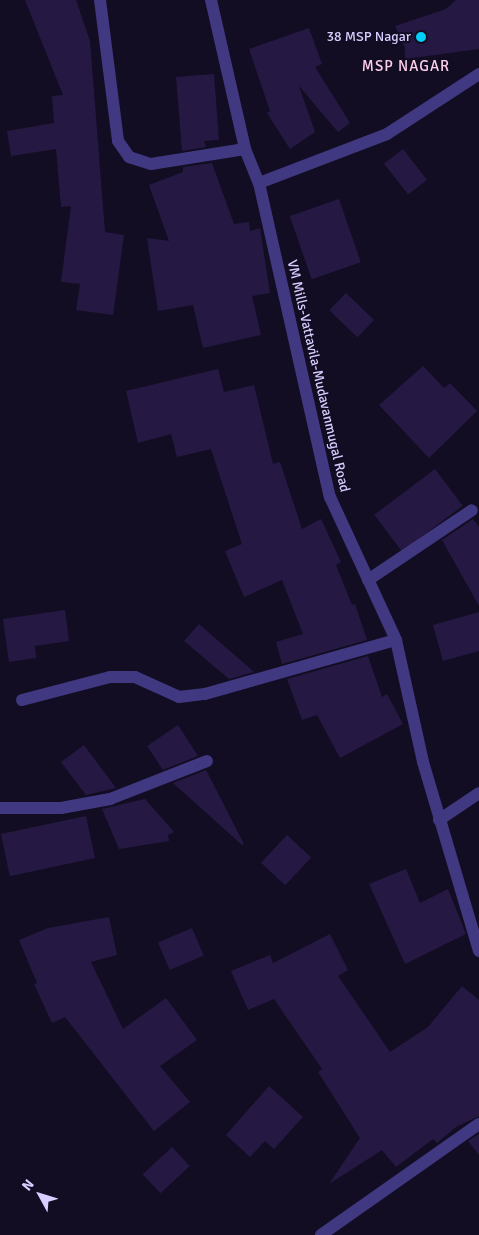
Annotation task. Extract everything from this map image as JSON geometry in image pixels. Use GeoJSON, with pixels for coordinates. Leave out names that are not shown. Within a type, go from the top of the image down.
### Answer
{"type":"FeatureCollection","features":[{"type":"Feature","properties":{"kind":"street"},"geometry":{"type":"LineString","coordinates":[[100,0],[118,141],[129,157],[151,164],[245,149]]}},
{"type":"Feature","properties":{"kind":"street","name":"VM Mills-Vattavila-Mudavanmugal Road"},"geometry":{"type":"LineString","coordinates":[[211,0],[245,149],[259,183],[330,497],[396,640],[439,820],[479,951]]}},
{"type":"Feature","properties":{"kind":"street"},"geometry":{"type":"LineString","coordinates":[[259,183],[387,134],[479,74]]}},
{"type":"Feature","properties":{"kind":"street"},"geometry":{"type":"LineString","coordinates":[[368,580],[472,510]]}},
{"type":"Feature","properties":{"kind":"street"},"geometry":{"type":"LineString","coordinates":[[22,700],[110,677],[135,677],[179,697],[205,694],[396,640]]}},
{"type":"Feature","properties":{"kind":"street"},"geometry":{"type":"LineString","coordinates":[[0,808],[61,808],[110,799],[207,761]]}},
{"type":"Feature","properties":{"kind":"street"},"geometry":{"type":"LineString","coordinates":[[439,820],[479,793]]}},
{"type":"Feature","properties":{"kind":"street"},"geometry":{"type":"LineString","coordinates":[[322,1235],[479,1124]]}},
{"type":"Feature","properties":{"kind":"building"},"geometry":{"type":"Polygon","coordinates":[[[25,0],[76,0],[90,41],[105,232],[124,235],[113,315],[76,310],[80,284],[61,282],[71,206],[61,207],[56,149],[11,156],[7,131],[54,123],[52,96],[63,95],[25,0]]]}},
{"type":"Feature","properties":{"kind":"building"},"geometry":{"type":"Polygon","coordinates":[[[456,0],[479,0],[479,49],[405,59],[405,48],[395,26],[446,9],[456,0]]]}},
{"type":"Feature","properties":{"kind":"building"},"geometry":{"type":"Polygon","coordinates":[[[309,28],[322,64],[315,67],[350,123],[338,132],[299,86],[315,132],[290,149],[267,113],[270,111],[249,49],[309,28]]]}},
{"type":"Feature","properties":{"kind":"building"},"geometry":{"type":"Polygon","coordinates":[[[214,74],[219,140],[204,141],[206,147],[182,151],[176,77],[214,74]]]}},
{"type":"Feature","properties":{"kind":"building"},"geometry":{"type":"Polygon","coordinates":[[[403,149],[427,180],[408,195],[384,164],[403,149]]]}},
{"type":"Feature","properties":{"kind":"building"},"geometry":{"type":"Polygon","coordinates":[[[212,163],[234,224],[249,222],[250,231],[260,228],[270,293],[252,296],[261,335],[203,348],[193,305],[158,311],[147,238],[169,241],[149,185],[183,172],[183,167],[212,163]]]}},
{"type":"Feature","properties":{"kind":"building"},"geometry":{"type":"Polygon","coordinates":[[[339,199],[361,262],[312,279],[290,216],[339,199]]]}},
{"type":"Feature","properties":{"kind":"building"},"geometry":{"type":"Polygon","coordinates":[[[346,293],[374,320],[357,337],[329,310],[346,293]]]}},
{"type":"Feature","properties":{"kind":"building"},"geometry":{"type":"Polygon","coordinates":[[[423,366],[444,388],[450,383],[477,411],[429,458],[379,405],[423,366]]]}},
{"type":"Feature","properties":{"kind":"building"},"geometry":{"type":"Polygon","coordinates":[[[218,369],[224,392],[254,385],[273,464],[280,462],[302,529],[321,519],[341,562],[336,565],[352,605],[355,604],[367,640],[282,664],[276,642],[303,634],[282,580],[244,597],[225,551],[242,544],[211,449],[177,457],[171,434],[138,443],[126,391],[218,369]]]}},
{"type":"Feature","properties":{"kind":"building"},"geometry":{"type":"Polygon","coordinates":[[[435,469],[463,506],[402,551],[374,515],[435,469]]]}},
{"type":"Feature","properties":{"kind":"building"},"geometry":{"type":"Polygon","coordinates":[[[473,519],[479,527],[479,606],[442,540],[473,519]]]}},
{"type":"Feature","properties":{"kind":"building"},"geometry":{"type":"Polygon","coordinates":[[[65,610],[69,641],[35,646],[36,658],[9,662],[3,619],[65,610]]]}},
{"type":"Feature","properties":{"kind":"building"},"geometry":{"type":"Polygon","coordinates":[[[479,612],[479,651],[443,661],[433,625],[479,612]]]}},
{"type":"Feature","properties":{"kind":"building"},"geometry":{"type":"Polygon","coordinates":[[[199,624],[254,672],[229,679],[184,641],[199,624]]]}},
{"type":"Feature","properties":{"kind":"building"},"geometry":{"type":"Polygon","coordinates":[[[368,656],[382,697],[387,694],[403,724],[340,758],[317,715],[302,720],[287,679],[368,656]]]}},
{"type":"Feature","properties":{"kind":"building"},"geometry":{"type":"Polygon","coordinates":[[[178,725],[198,756],[163,770],[147,746],[178,725]]]}},
{"type":"Feature","properties":{"kind":"building"},"geometry":{"type":"Polygon","coordinates":[[[84,745],[116,788],[86,795],[61,762],[84,745]]]}},
{"type":"Feature","properties":{"kind":"building"},"geometry":{"type":"Polygon","coordinates":[[[206,770],[244,844],[242,845],[173,783],[206,770]]]}},
{"type":"Feature","properties":{"kind":"building"},"geometry":{"type":"Polygon","coordinates":[[[145,799],[174,832],[168,835],[169,841],[119,849],[102,809],[145,799]]]}},
{"type":"Feature","properties":{"kind":"building"},"geometry":{"type":"Polygon","coordinates":[[[86,816],[95,858],[10,876],[1,834],[86,816]]]}},
{"type":"Feature","properties":{"kind":"building"},"geometry":{"type":"Polygon","coordinates":[[[287,835],[311,858],[285,885],[261,863],[287,835]]]}},
{"type":"Feature","properties":{"kind":"building"},"geometry":{"type":"Polygon","coordinates":[[[406,869],[420,903],[448,889],[466,934],[405,964],[369,884],[406,869]]]}},
{"type":"Feature","properties":{"kind":"building"},"geometry":{"type":"Polygon","coordinates":[[[109,917],[117,955],[91,962],[123,1029],[166,998],[197,1040],[160,1066],[190,1102],[154,1131],[65,1017],[52,1023],[34,984],[37,983],[19,940],[48,928],[109,917]]]}},
{"type":"Feature","properties":{"kind":"building"},"geometry":{"type":"Polygon","coordinates":[[[192,928],[204,956],[170,970],[158,942],[192,928]]]}},
{"type":"Feature","properties":{"kind":"building"},"geometry":{"type":"Polygon","coordinates":[[[330,934],[348,970],[338,976],[390,1052],[428,1027],[462,986],[479,1000],[479,1116],[456,1127],[437,1143],[433,1139],[396,1167],[382,1150],[329,1184],[360,1138],[318,1072],[322,1069],[274,999],[248,1010],[231,971],[270,955],[273,963],[330,934]]]}},
{"type":"Feature","properties":{"kind":"building"},"geometry":{"type":"Polygon","coordinates":[[[269,1086],[303,1117],[274,1149],[265,1141],[250,1157],[226,1135],[269,1086]]]}},
{"type":"Feature","properties":{"kind":"building"},"geometry":{"type":"Polygon","coordinates":[[[479,1134],[479,1155],[468,1141],[479,1134]]]}},
{"type":"Feature","properties":{"kind":"building"},"geometry":{"type":"Polygon","coordinates":[[[172,1147],[190,1166],[160,1193],[143,1174],[172,1147]]]}},
{"type":"Feature","properties":{"kind":"place","name":"38 MSP Nagar"},"geometry":{"type":"Point","coordinates":[421,37]}},
{"type":"Feature","properties":{"kind":"district","name":"MSP NAGAR"},"geometry":{"type":"Point","coordinates":[406,67]}}]}
